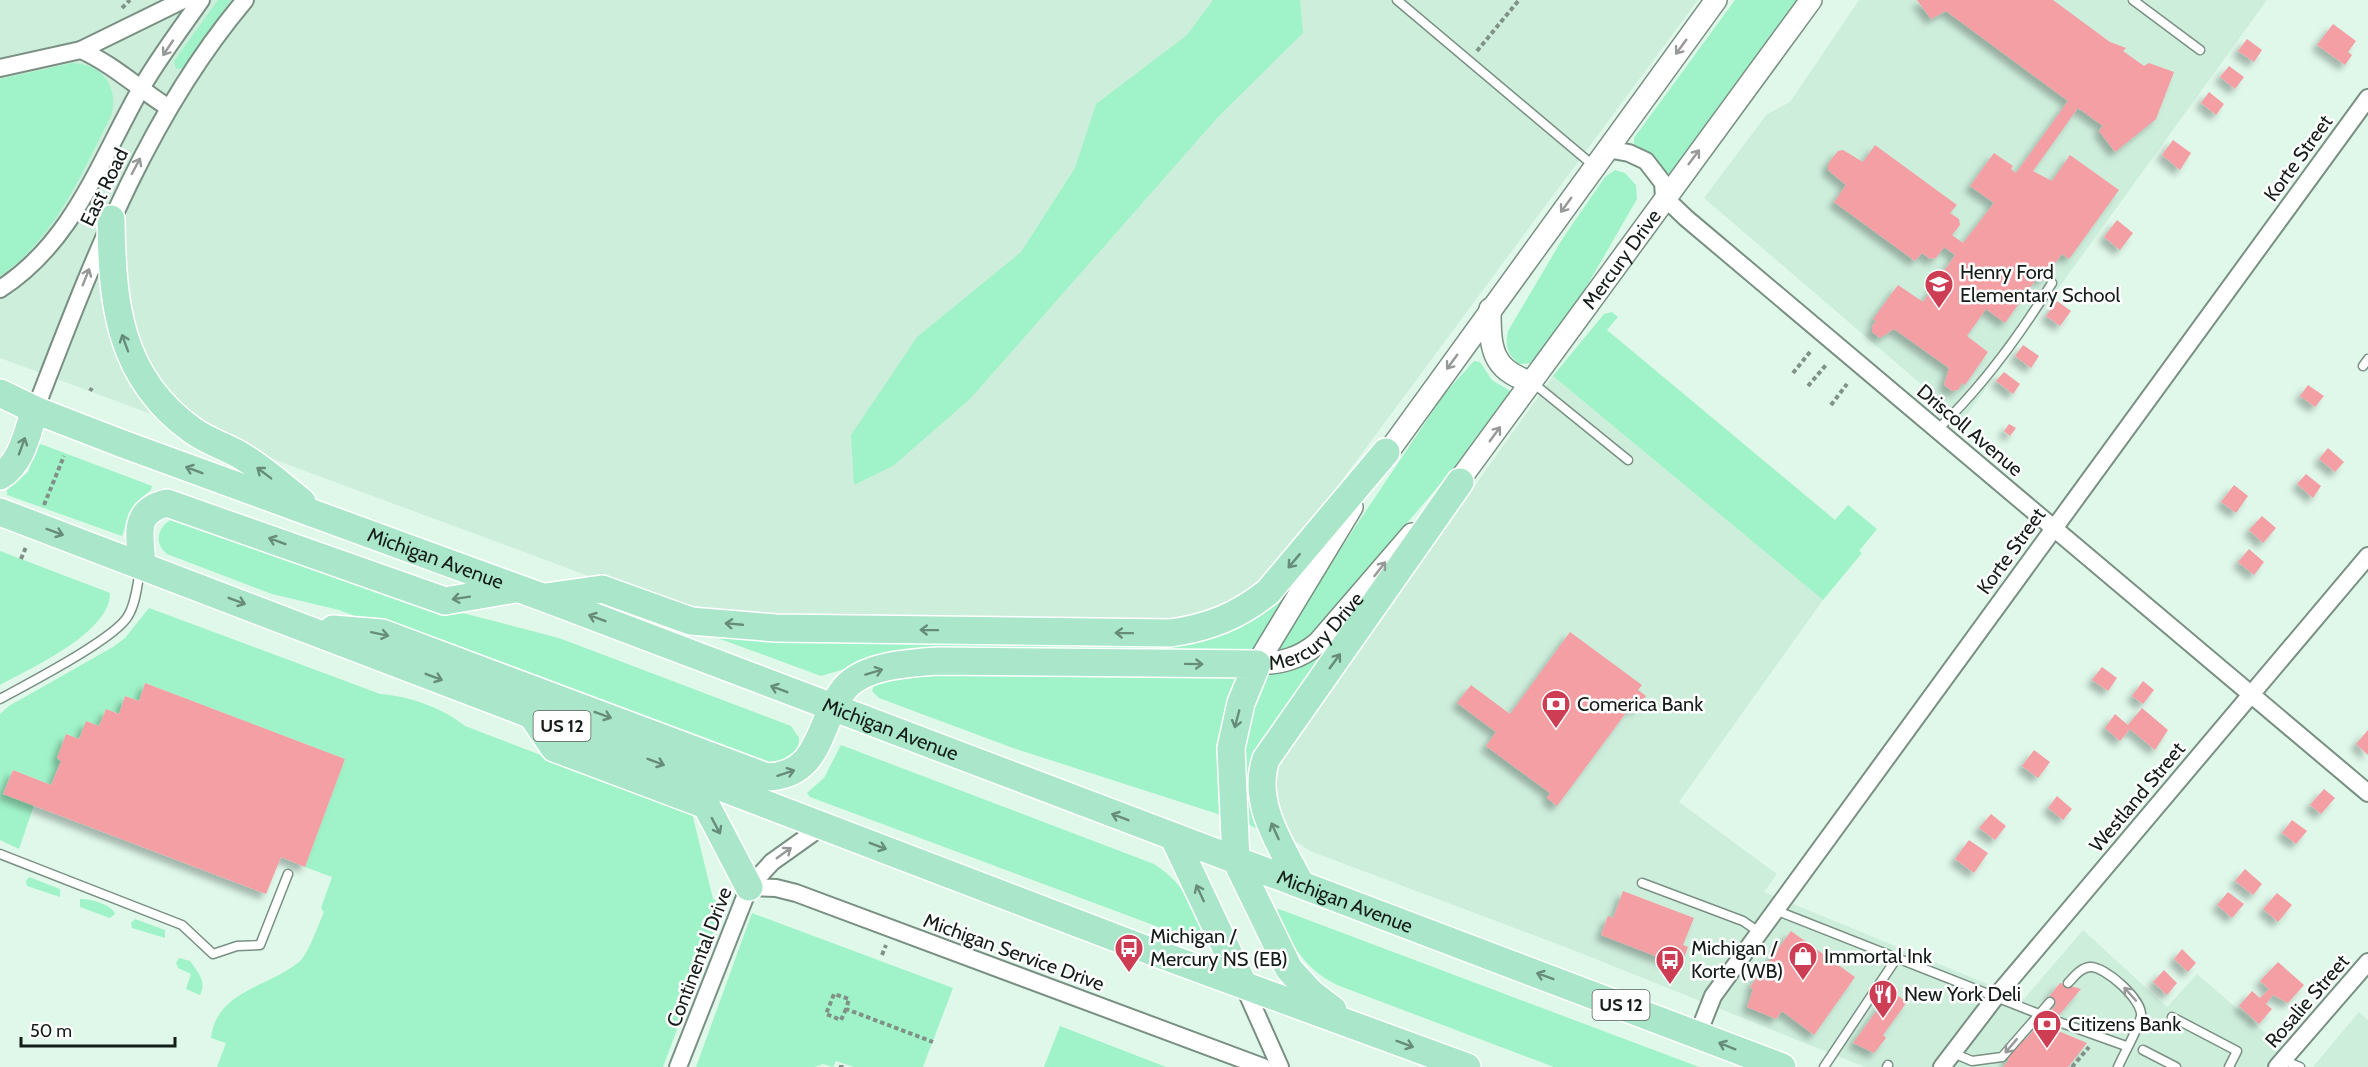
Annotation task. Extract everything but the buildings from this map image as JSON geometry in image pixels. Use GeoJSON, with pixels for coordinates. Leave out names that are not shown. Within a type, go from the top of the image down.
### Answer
{"type":"FeatureCollection","features":[{"type":"Feature","properties":{"kind":"main road"},"geometry":{"type":"LineString","coordinates":[[111,219],[115,308],[125,344],[147,384],[174,416],[191,430],[240,455],[327,520]]}},
{"type":"Feature","properties":{"kind":"main road","name":"Michigan Avenue"},"geometry":{"type":"LineString","coordinates":[[0,393],[35,410],[327,520],[531,593],[833,710],[1300,883],[1782,1067]]}},
{"type":"Feature","properties":{"kind":"main road"},"geometry":{"type":"LineString","coordinates":[[0,476],[7,471],[18,456],[35,410]]}},
{"type":"Feature","properties":{"kind":"main road"},"geometry":{"type":"LineString","coordinates":[[142,564],[140,528],[143,516],[150,506],[167,502],[445,601],[602,589],[691,621],[776,628],[1170,633],[1215,625],[1249,607],[1268,592],[1386,453]]}},
{"type":"Feature","properties":{"kind":"main road"},"geometry":{"type":"LineString","coordinates":[[1300,883],[1261,795],[1262,771],[1266,759],[1460,482]]}},
{"type":"Feature","properties":{"kind":"main road","name":"US 12"},"geometry":{"type":"LineString","coordinates":[[0,512],[1467,1067]]}},
{"type":"Feature","properties":{"kind":"main road"},"geometry":{"type":"LineString","coordinates":[[301,626],[382,633],[768,777],[785,776],[799,768],[818,744],[846,688],[862,676],[909,663],[938,661],[1257,664],[1241,703],[1231,748],[1236,860],[1289,969],[1311,993],[1351,1024]]}},
{"type":"Feature","properties":{"kind":"main road"},"geometry":{"type":"LineString","coordinates":[[531,714],[554,748],[705,805],[749,887]]}},
{"type":"Feature","properties":{"kind":"main road"},"geometry":{"type":"LineString","coordinates":[[1174,838],[1243,984]]}},
{"type":"Feature","properties":{"kind":"street"},"geometry":{"type":"LineString","coordinates":[[0,68],[81,50],[183,0]]}},
{"type":"Feature","properties":{"kind":"street","name":"East Road"},"geometry":{"type":"LineString","coordinates":[[0,289],[46,251],[72,218],[140,89],[201,0]]}},
{"type":"Feature","properties":{"kind":"street","name":"East Road"},"geometry":{"type":"LineString","coordinates":[[35,410],[111,219],[169,108],[219,30],[245,0]]}},
{"type":"Feature","properties":{"kind":"street","name":"Mercury Drive"},"geometry":{"type":"LineString","coordinates":[[1257,664],[1386,453],[1716,0]]}},
{"type":"Feature","properties":{"kind":"street","name":"Mercury Drive"},"geometry":{"type":"LineString","coordinates":[[1257,664],[1292,659],[1306,654],[1347,612],[1383,564],[1460,482],[1664,197],[1811,0]]}},
{"type":"Feature","properties":{"kind":"street"},"geometry":{"type":"LineString","coordinates":[[81,50],[117,70],[169,108]]}},
{"type":"Feature","properties":{"kind":"street","name":"Korte Street"},"geometry":{"type":"LineString","coordinates":[[1698,1034],[1713,996],[2368,98]]}},
{"type":"Feature","properties":{"kind":"street","name":"Driscoll Avenue"},"geometry":{"type":"LineString","coordinates":[[1607,149],[1629,153],[1646,160],[1662,183],[1664,197],[2368,793]]}},
{"type":"Feature","properties":{"kind":"street"},"geometry":{"type":"LineString","coordinates":[[1490,309],[1490,344],[1498,362],[1517,378],[1532,382]]}},
{"type":"Feature","properties":{"kind":"street","name":"Westland Street"},"geometry":{"type":"LineString","coordinates":[[1942,1067],[1995,999],[2368,556]]}},
{"type":"Feature","properties":{"kind":"street","name":"Continental Drive"},"geometry":{"type":"LineString","coordinates":[[678,1067],[749,887],[772,862],[824,825]]}},
{"type":"Feature","properties":{"kind":"street","name":"Michigan Service Drive"},"geometry":{"type":"LineString","coordinates":[[749,887],[776,888],[796,893],[1263,1067]]}},
{"type":"Feature","properties":{"kind":"street","name":"Rosalie Street"},"geometry":{"type":"LineString","coordinates":[[2280,1063],[2368,962]]}},
{"type":"Feature","properties":{"kind":"street"},"geometry":{"type":"LineString","coordinates":[[1243,984],[1280,1067]]}},
{"type":"Feature","properties":{"kind":"lane"},"geometry":{"type":"LineString","coordinates":[[1397,0],[1594,167]]}},
{"type":"Feature","properties":{"kind":"lane"},"geometry":{"type":"LineString","coordinates":[[2133,0],[2200,50]]}},
{"type":"Feature","properties":{"kind":"lane"},"geometry":{"type":"LineString","coordinates":[[1937,430],[1972,393],[2037,308],[2052,283]]}},
{"type":"Feature","properties":{"kind":"lane"},"geometry":{"type":"LineString","coordinates":[[1532,382],[1628,460]]}},
{"type":"Feature","properties":{"kind":"lane"},"geometry":{"type":"LineString","coordinates":[[0,699],[77,655],[121,626],[134,603],[142,564]]}},
{"type":"Feature","properties":{"kind":"lane"},"geometry":{"type":"LineString","coordinates":[[0,854],[182,925],[213,954],[237,946],[260,945],[288,874]]}},
{"type":"Feature","properties":{"kind":"lane"},"geometry":{"type":"LineString","coordinates":[[1642,883],[1743,921],[1759,932]]}},
{"type":"Feature","properties":{"kind":"lane"},"geometry":{"type":"LineString","coordinates":[[1775,910],[1995,999],[2041,1015]]}},
{"type":"Feature","properties":{"kind":"lane"},"geometry":{"type":"LineString","coordinates":[[1824,1067],[1896,959]]}},
{"type":"Feature","properties":{"kind":"lane"},"geometry":{"type":"LineString","coordinates":[[2068,983],[2081,969],[2091,967],[2104,971],[2127,990],[2139,1004],[2141,1015],[2118,1067]]}},
{"type":"Feature","properties":{"kind":"lane"},"geometry":{"type":"LineString","coordinates":[[1953,1053],[1972,1061],[2002,1057],[2050,1002]]}},
{"type":"Feature","properties":{"kind":"lane"},"geometry":{"type":"LineString","coordinates":[[2172,1017],[2237,1051],[2229,1067]]}},
{"type":"Feature","properties":{"kind":"lane"},"geometry":{"type":"LineString","coordinates":[[2056,1021],[2126,1046]]}},
{"type":"Feature","properties":{"kind":"lane"},"geometry":{"type":"LineString","coordinates":[[2143,1050],[2176,1067]]}},
{"type":"Feature","properties":{"kind":"lane"},"geometry":{"type":"LineString","coordinates":[[2280,1063],[2300,1067]]}},
{"type":"Feature","properties":{"kind":"path"},"geometry":{"type":"LineString","coordinates":[[1468,60],[1519,0]]}},
{"type":"Feature","properties":{"kind":"path"},"geometry":{"type":"LineString","coordinates":[[1793,373],[1810,352]]}},
{"type":"Feature","properties":{"kind":"path"},"geometry":{"type":"LineString","coordinates":[[1808,386],[1826,365]]}},
{"type":"Feature","properties":{"kind":"path"},"geometry":{"type":"LineString","coordinates":[[1831,405],[1847,384]]}},
{"type":"Feature","properties":{"kind":"path"},"geometry":{"type":"LineString","coordinates":[[42,508],[64,456]]}},
{"type":"Feature","properties":{"kind":"path"},"geometry":{"type":"LineString","coordinates":[[21,558],[26,547]]}},
{"type":"Feature","properties":{"kind":"path"},"geometry":{"type":"LineString","coordinates":[[834,994],[849,999],[846,1009],[841,1020],[826,1014],[834,994]]}},
{"type":"Feature","properties":{"kind":"path"},"geometry":{"type":"LineString","coordinates":[[846,1009],[933,1042]]}},
{"type":"Feature","properties":{"kind":"path"},"geometry":{"type":"LineString","coordinates":[[2072,1067],[2091,1044]]}},
{"type":"Feature","properties":{"kind":"path"},"geometry":{"type":"LineString","coordinates":[[840,1067],[845,1067]]}},
{"type":"Feature","properties":{"kind":"shaded area"},"geometry":{"type":"Polygon","coordinates":[[[0,0],[1698,0],[1271,576],[1216,615],[1177,619],[694,615],[0,358],[0,0]]]}},
{"type":"Feature","properties":{"kind":"shaded area","name":"Henry Ford Elementary School"},"geometry":{"type":"Polygon","coordinates":[[[1859,0],[2267,0],[1963,420],[1704,198],[1767,114],[1790,102],[1859,0]]]}},
{"type":"Feature","properties":{"kind":"shaded area"},"geometry":{"type":"Polygon","coordinates":[[[1553,376],[1823,600],[1679,802],[1777,874],[1764,892],[2024,999],[2083,930],[2167,1007],[2197,974],[2305,1067],[1865,1067],[1573,950],[1310,851],[1294,840],[1282,825],[1273,791],[1280,759],[1553,376]]]}},
{"type":"Feature","properties":{"kind":"shaded area"},"geometry":{"type":"Polygon","coordinates":[[[2359,1012],[2368,1020],[2368,1067],[2313,1067],[2359,1012]]]}},
{"type":"Feature","properties":{"kind":"green space"},"geometry":{"type":"Polygon","coordinates":[[[218,0],[231,0],[183,68],[176,69],[174,61],[218,0]]]}},
{"type":"Feature","properties":{"kind":"green space"},"geometry":{"type":"Polygon","coordinates":[[[1213,0],[1300,0],[1303,33],[1218,117],[970,399],[893,466],[854,485],[851,435],[917,337],[1021,252],[1075,168],[1096,104],[1187,35],[1213,0]]]}},
{"type":"Feature","properties":{"kind":"green space"},"geometry":{"type":"Polygon","coordinates":[[[1735,0],[1803,0],[1673,173],[1663,175],[1657,159],[1634,144],[1634,138],[1735,0]]]}},
{"type":"Feature","properties":{"kind":"green space"},"geometry":{"type":"Polygon","coordinates":[[[72,63],[92,67],[106,79],[113,96],[111,116],[65,204],[52,224],[20,261],[0,276],[0,79],[72,63]]]}},
{"type":"Feature","properties":{"kind":"green space"},"geometry":{"type":"Polygon","coordinates":[[[1615,170],[1625,173],[1636,185],[1637,199],[1566,322],[1534,363],[1519,364],[1508,349],[1508,331],[1563,238],[1605,177],[1615,170]]]}},
{"type":"Feature","properties":{"kind":"green space"},"geometry":{"type":"Polygon","coordinates":[[[1612,312],[1618,317],[1607,330],[1835,520],[1848,505],[1877,529],[1859,551],[1862,553],[1823,600],[1553,376],[1604,314],[1612,312]]]}},
{"type":"Feature","properties":{"kind":"green space"},"geometry":{"type":"Polygon","coordinates":[[[1474,361],[1480,362],[1492,380],[1512,392],[1477,441],[1302,646],[1275,652],[1276,645],[1445,393],[1474,361]]]}},
{"type":"Feature","properties":{"kind":"green space"},"geometry":{"type":"Polygon","coordinates":[[[38,443],[152,486],[132,510],[122,536],[7,495],[7,490],[28,472],[38,443]]]}},
{"type":"Feature","properties":{"kind":"green space"},"geometry":{"type":"Polygon","coordinates":[[[1344,510],[1255,653],[872,661],[821,676],[712,636],[1198,637],[1344,510]]]}},
{"type":"Feature","properties":{"kind":"green space"},"geometry":{"type":"Polygon","coordinates":[[[174,518],[447,609],[559,638],[791,726],[799,738],[799,743],[795,752],[787,760],[777,765],[765,766],[742,762],[339,610],[272,594],[167,554],[160,544],[159,534],[164,525],[174,518]]]}},
{"type":"Feature","properties":{"kind":"green space"},"geometry":{"type":"Polygon","coordinates":[[[0,551],[110,593],[107,607],[98,621],[84,635],[49,659],[0,685],[0,551]]]}},
{"type":"Feature","properties":{"kind":"green space"},"geometry":{"type":"Polygon","coordinates":[[[149,608],[380,694],[402,697],[425,704],[447,714],[465,726],[692,813],[713,899],[724,904],[663,1067],[217,1067],[226,1043],[211,1038],[215,1022],[223,1010],[233,1000],[287,971],[299,962],[306,953],[324,912],[321,908],[332,877],[305,867],[345,759],[145,683],[139,701],[125,696],[119,714],[106,709],[99,726],[86,721],[79,739],[66,734],[57,758],[61,761],[51,785],[13,770],[3,794],[34,805],[19,849],[0,840],[0,714],[9,706],[113,647],[125,638],[149,608]]]}},
{"type":"Feature","properties":{"kind":"green space"},"geometry":{"type":"Polygon","coordinates":[[[1336,636],[1273,732],[1262,831],[1245,823],[1241,749],[1263,672],[1336,636]]]}},
{"type":"Feature","properties":{"kind":"green space"},"geometry":{"type":"Polygon","coordinates":[[[1238,669],[1221,815],[1013,748],[879,698],[872,691],[875,683],[901,674],[1238,669]]]}},
{"type":"Feature","properties":{"kind":"green space"},"geometry":{"type":"Polygon","coordinates":[[[841,745],[1154,864],[1166,872],[1183,891],[1212,947],[810,797],[807,793],[824,778],[841,745]]]}},
{"type":"Feature","properties":{"kind":"green space"},"geometry":{"type":"Polygon","coordinates":[[[29,877],[60,889],[60,897],[27,886],[26,881],[29,877]]]}},
{"type":"Feature","properties":{"kind":"green space"},"geometry":{"type":"Polygon","coordinates":[[[80,899],[100,903],[110,908],[115,914],[110,918],[80,907],[80,899]]]}},
{"type":"Feature","properties":{"kind":"green space"},"geometry":{"type":"Polygon","coordinates":[[[1277,910],[1699,1067],[1554,1067],[1337,985],[1315,971],[1300,954],[1282,922],[1277,910]]]}},
{"type":"Feature","properties":{"kind":"green space"},"geometry":{"type":"Polygon","coordinates":[[[752,913],[953,988],[923,1067],[854,1067],[836,1061],[833,1067],[823,1064],[815,1067],[696,1067],[752,913]]]}},
{"type":"Feature","properties":{"kind":"green space"},"geometry":{"type":"Polygon","coordinates":[[[135,919],[165,930],[165,938],[132,928],[131,923],[135,919]]]}},
{"type":"Feature","properties":{"kind":"green space"},"geometry":{"type":"Polygon","coordinates":[[[179,958],[190,961],[199,973],[203,986],[200,995],[186,989],[191,974],[178,968],[176,963],[179,958]]]}},
{"type":"Feature","properties":{"kind":"green space"},"geometry":{"type":"Polygon","coordinates":[[[1060,1026],[1166,1067],[1044,1067],[1060,1026]]]}},
{"type":"Feature","properties":{"kind":"place","name":"Henry Ford Elementary School"},"geometry":{"type":"Point","coordinates":[1939,310]}},
{"type":"Feature","properties":{"kind":"place","name":"Comerica Bank"},"geometry":{"type":"Point","coordinates":[1556,730]}},
{"type":"Feature","properties":{"kind":"place","name":"Michigan / Mercury NS (EB)"},"geometry":{"type":"Point","coordinates":[1129,974]}},
{"type":"Feature","properties":{"kind":"place","name":"Immortal Ink"},"geometry":{"type":"Point","coordinates":[1803,982]}},
{"type":"Feature","properties":{"kind":"place","name":"Michigan / Korte (WB)"},"geometry":{"type":"Point","coordinates":[1670,986]}},
{"type":"Feature","properties":{"kind":"place","name":"New York Deli"},"geometry":{"type":"Point","coordinates":[1883,1020]}},
{"type":"Feature","properties":{"kind":"place","name":"Citizens Bank"},"geometry":{"type":"Point","coordinates":[2047,1050]}}]}
